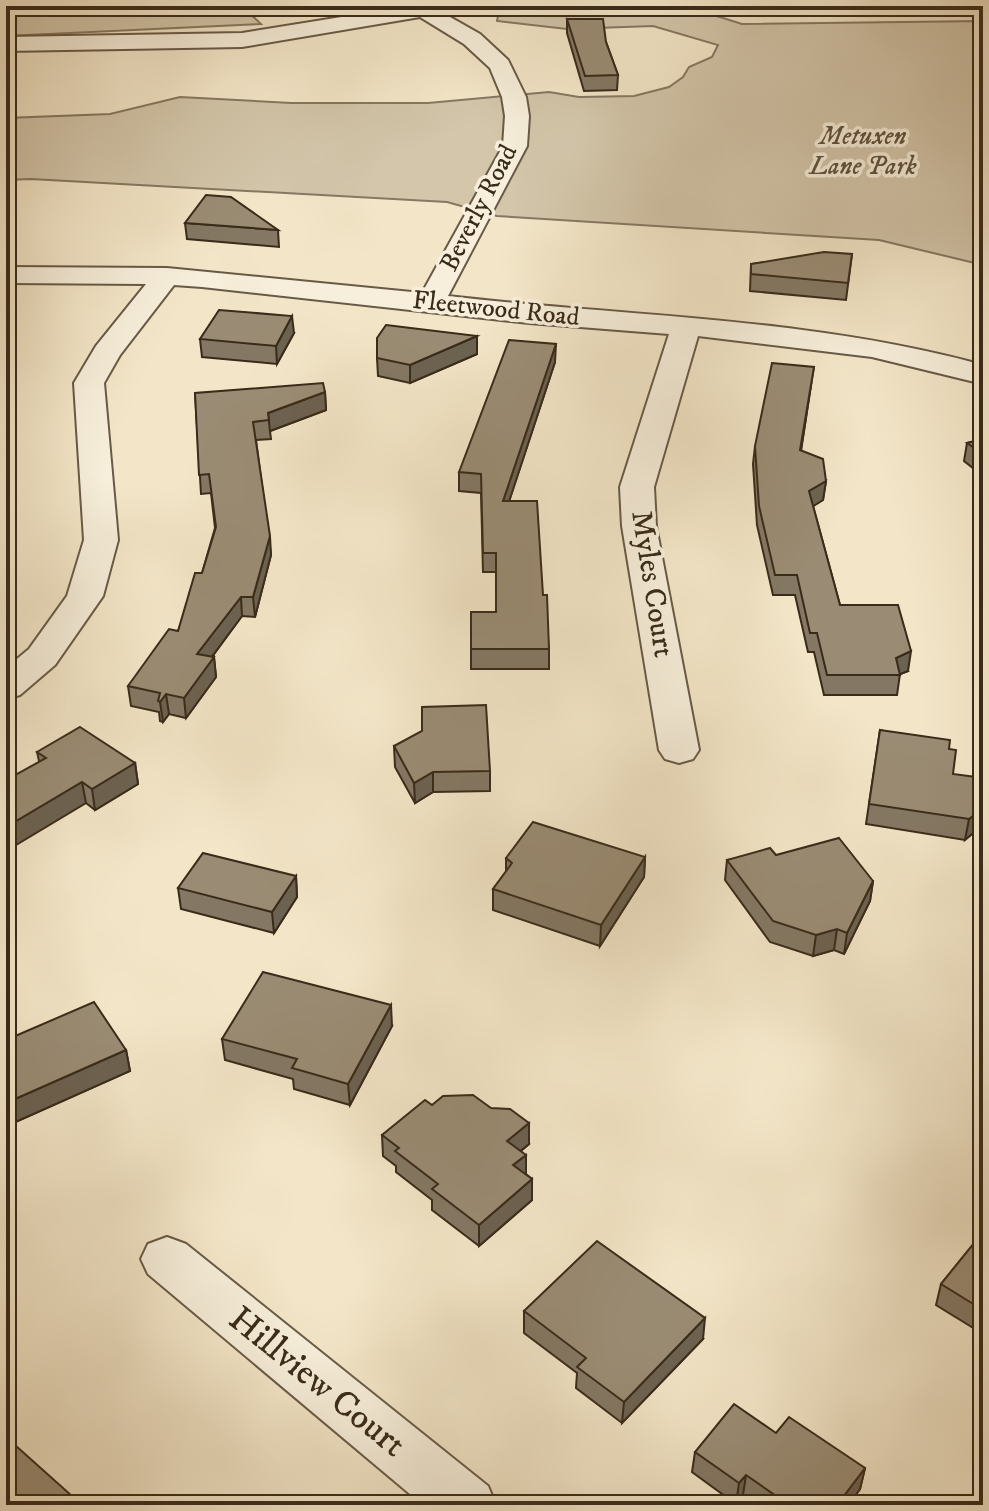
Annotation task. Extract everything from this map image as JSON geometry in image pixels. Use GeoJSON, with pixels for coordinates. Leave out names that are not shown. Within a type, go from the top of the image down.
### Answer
{"type":"FeatureCollection","features":[{"type":"Feature","properties":{"kind":"street"},"geometry":{"type":"LineString","coordinates":[[6,44],[242,40],[317,30],[433,8]]}},
{"type":"Feature","properties":{"kind":"street","name":"Beverly Road"},"geometry":{"type":"LineString","coordinates":[[431,302],[515,146],[517,116],[511,89],[500,65],[433,8]]}},
{"type":"Feature","properties":{"kind":"street"},"geometry":{"type":"LineString","coordinates":[[291,14],[317,30]]}},
{"type":"Feature","properties":{"kind":"street","name":"Fleetwood Road"},"geometry":{"type":"LineString","coordinates":[[6,275],[79,271],[167,276],[825,340],[935,359],[983,375]]}},
{"type":"Feature","properties":{"kind":"street"},"geometry":{"type":"LineString","coordinates":[[6,687],[42,657],[85,596],[101,540],[89,383],[107,352],[167,276]]}},
{"type":"Feature","properties":{"kind":"street","name":"Myles Court"},"geometry":{"type":"LineString","coordinates":[[679,750],[639,526],[637,487],[686,328]]}},
{"type":"Feature","properties":{"kind":"street","name":"Hillview Court"},"geometry":{"type":"LineString","coordinates":[[167,1259],[467,1505]]}},
{"type":"Feature","properties":{"kind":"green space"},"geometry":{"type":"Polygon","coordinates":[[[6,6],[242,6],[261,24],[6,36],[6,6]]]}},
{"type":"Feature","properties":{"kind":"green space","name":"Metuxen Lane Park"},"geometry":{"type":"Polygon","coordinates":[[[500,6],[685,6],[742,24],[983,21],[983,265],[879,240],[497,216],[447,202],[6,180],[6,118],[110,114],[180,97],[291,103],[428,103],[549,92],[579,97],[634,96],[669,87],[683,77],[689,67],[712,57],[718,45],[653,26],[567,29],[497,21],[500,6]]]}},
{"type":"Feature","properties":{"kind":"building"},"geometry":{"type":"Polygon","coordinates":[[[567,19],[603,19],[606,42],[618,75],[585,76],[567,19]]]}},
{"type":"Feature","properties":{"kind":"building"},"geometry":{"type":"Polygon","coordinates":[[[206,195],[231,197],[278,230],[185,223],[206,195]]]}},
{"type":"Feature","properties":{"kind":"building"},"geometry":{"type":"Polygon","coordinates":[[[824,252],[852,254],[848,283],[751,274],[751,264],[824,252]]]}},
{"type":"Feature","properties":{"kind":"building"},"geometry":{"type":"Polygon","coordinates":[[[219,310],[292,316],[276,346],[200,339],[219,310]]]}},
{"type":"Feature","properties":{"kind":"building"},"geometry":{"type":"Polygon","coordinates":[[[386,325],[477,336],[410,365],[377,358],[377,338],[386,325]]]}},
{"type":"Feature","properties":{"kind":"building"},"geometry":{"type":"Polygon","coordinates":[[[509,340],[556,344],[503,501],[537,501],[549,649],[471,649],[471,612],[496,612],[496,553],[483,553],[481,474],[459,472],[509,340]]]}},
{"type":"Feature","properties":{"kind":"building"},"geometry":{"type":"Polygon","coordinates":[[[772,363],[814,367],[800,450],[823,459],[826,481],[809,491],[840,605],[898,605],[911,651],[896,658],[900,675],[827,675],[817,633],[810,633],[797,575],[775,575],[759,506],[755,446],[772,363]]]}},
{"type":"Feature","properties":{"kind":"building"},"geometry":{"type":"Polygon","coordinates":[[[323,383],[325,392],[268,413],[269,420],[253,422],[270,536],[253,597],[241,597],[197,654],[214,657],[184,698],[166,694],[160,702],[160,693],[128,686],[169,629],[178,631],[195,573],[202,573],[216,527],[209,474],[199,475],[195,393],[323,383]]]}},
{"type":"Feature","properties":{"kind":"building"},"geometry":{"type":"Polygon","coordinates":[[[983,436],[983,454],[967,443],[983,436]]]}},
{"type":"Feature","properties":{"kind":"building"},"geometry":{"type":"Polygon","coordinates":[[[486,705],[490,771],[433,772],[414,783],[394,746],[422,731],[422,707],[486,705]]]}},
{"type":"Feature","properties":{"kind":"building"},"geometry":{"type":"Polygon","coordinates":[[[80,727],[135,763],[92,789],[82,782],[6,827],[6,780],[46,758],[37,752],[80,727]]]}},
{"type":"Feature","properties":{"kind":"building"},"geometry":{"type":"Polygon","coordinates":[[[880,730],[950,740],[949,749],[956,750],[953,774],[983,778],[983,808],[969,819],[869,804],[880,730]]]}},
{"type":"Feature","properties":{"kind":"building"},"geometry":{"type":"Polygon","coordinates":[[[533,822],[645,857],[601,925],[493,889],[512,863],[506,858],[533,822]]]}},
{"type":"Feature","properties":{"kind":"building"},"geometry":{"type":"Polygon","coordinates":[[[839,838],[873,881],[847,933],[837,929],[816,935],[773,921],[727,860],[770,848],[776,855],[839,838]]]}},
{"type":"Feature","properties":{"kind":"building"},"geometry":{"type":"Polygon","coordinates":[[[203,853],[296,876],[272,912],[178,888],[203,853]]]}},
{"type":"Feature","properties":{"kind":"building"},"geometry":{"type":"Polygon","coordinates":[[[263,972],[391,1005],[348,1084],[292,1068],[297,1059],[222,1039],[263,972]]]}},
{"type":"Feature","properties":{"kind":"building"},"geometry":{"type":"Polygon","coordinates":[[[94,1002],[126,1050],[6,1103],[6,1040],[94,1002]]]}},
{"type":"Feature","properties":{"kind":"building"},"geometry":{"type":"Polygon","coordinates":[[[473,1095],[491,1108],[510,1109],[529,1123],[507,1141],[526,1155],[513,1165],[532,1179],[479,1225],[432,1189],[438,1184],[395,1151],[399,1148],[382,1135],[425,1100],[432,1105],[443,1096],[473,1095]]]}},
{"type":"Feature","properties":{"kind":"building"},"geometry":{"type":"Polygon","coordinates":[[[983,1232],[983,1310],[941,1284],[983,1232]]]}},
{"type":"Feature","properties":{"kind":"building"},"geometry":{"type":"Polygon","coordinates":[[[597,1241],[705,1318],[624,1402],[577,1367],[586,1358],[524,1311],[597,1241]]]}},
{"type":"Feature","properties":{"kind":"building"},"geometry":{"type":"Polygon","coordinates":[[[734,1404],[776,1433],[789,1417],[865,1468],[837,1505],[789,1505],[746,1475],[739,1483],[695,1452],[734,1404]]]}},
{"type":"Feature","properties":{"kind":"building"},"geometry":{"type":"Polygon","coordinates":[[[6,1437],[82,1505],[6,1505],[6,1437]]]}}]}
